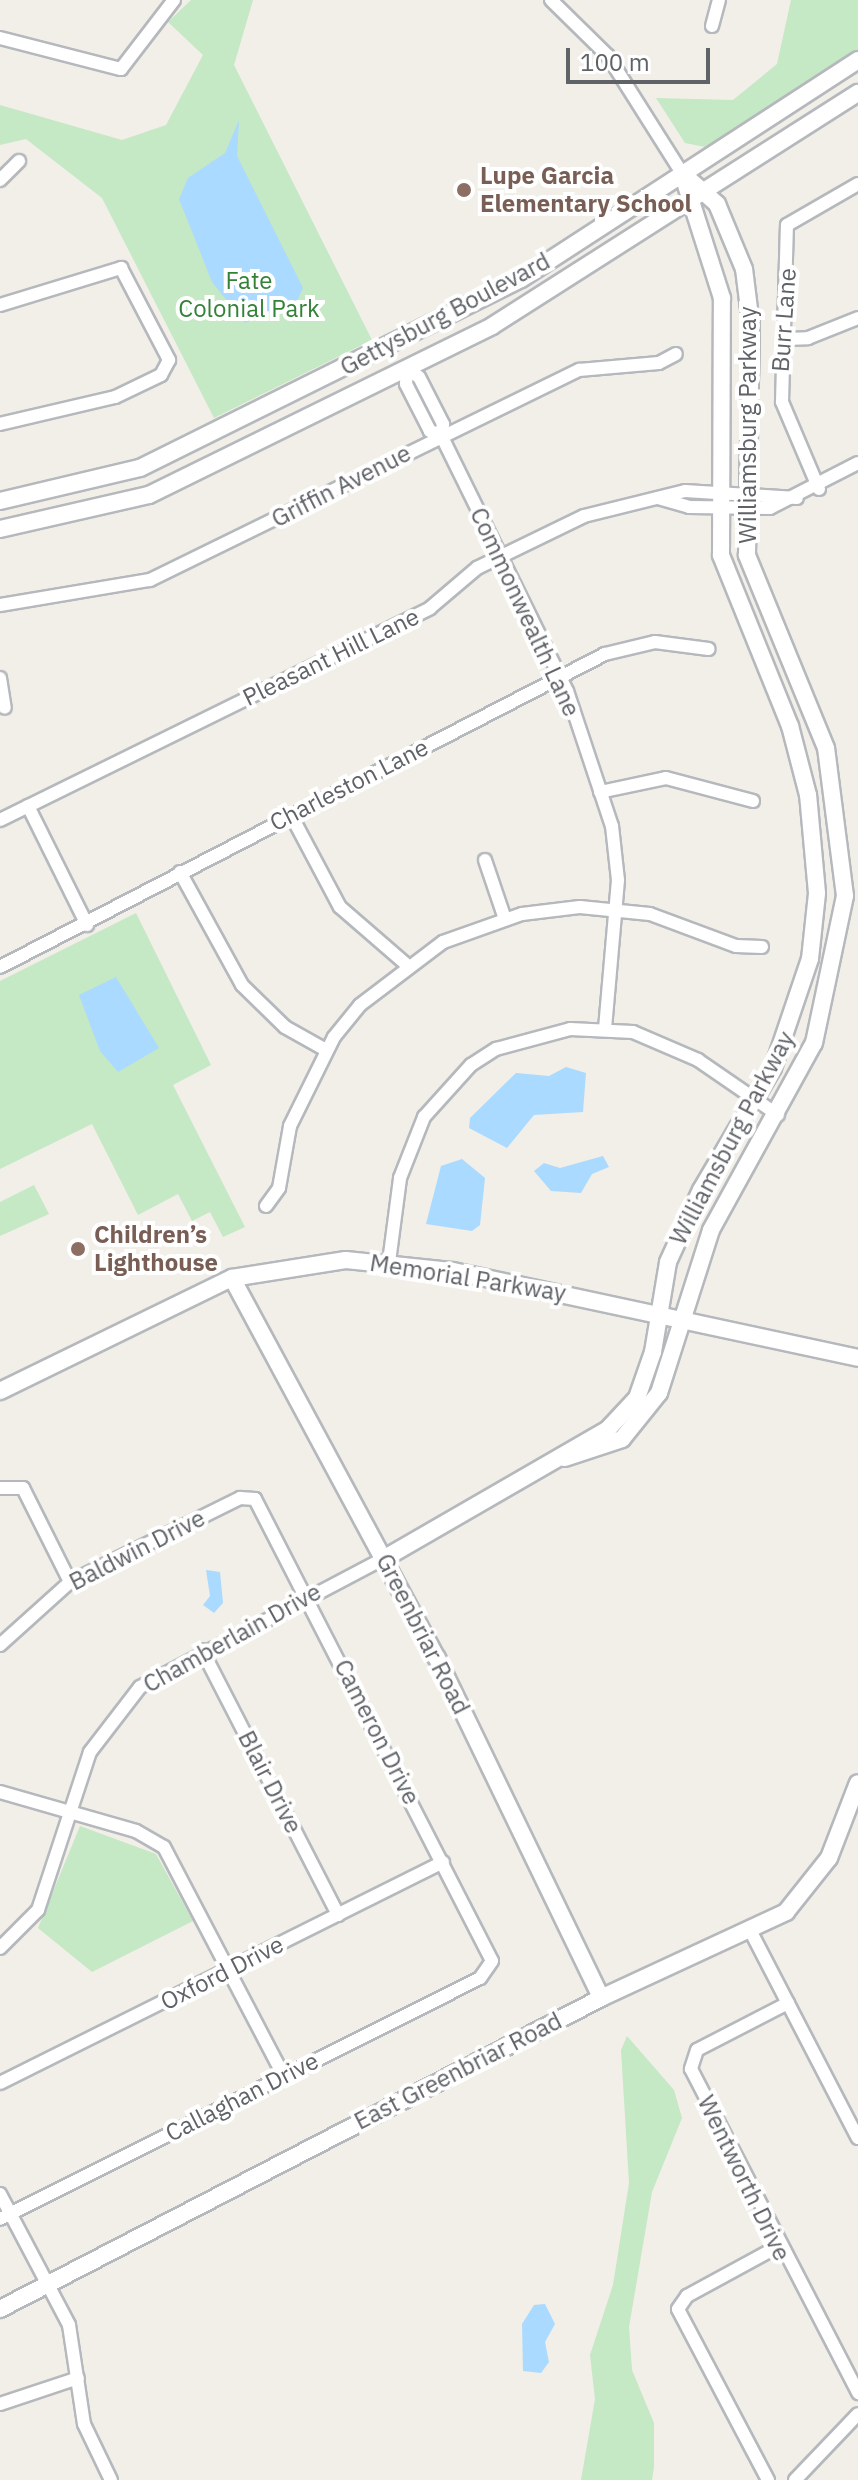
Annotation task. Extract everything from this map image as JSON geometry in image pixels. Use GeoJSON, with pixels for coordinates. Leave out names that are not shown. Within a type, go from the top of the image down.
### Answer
{"type":"FeatureCollection","features":[{"type":"Feature","properties":{"kind":"street"},"geometry":{"type":"LineString","coordinates":[[0,38],[121,69],[174,0]]}},
{"type":"Feature","properties":{"kind":"street","name":"Williamsburg Parkway"},"geometry":{"type":"LineString","coordinates":[[551,0],[608,56],[696,196],[731,230],[749,298],[745,500],[751,568],[826,748],[851,897],[829,995],[778,1115],[711,1230],[682,1317]]}},
{"type":"Feature","properties":{"kind":"street"},"geometry":{"type":"LineString","coordinates":[[712,26],[719,0]]}},
{"type":"Feature","properties":{"kind":"street","name":"Gettysburg Boulevard"},"geometry":{"type":"LineString","coordinates":[[0,501],[140,468],[521,279],[858,60]]}},
{"type":"Feature","properties":{"kind":"street","name":"Gettysburg Boulevard"},"geometry":{"type":"LineString","coordinates":[[0,529],[75,518],[149,495],[407,369],[507,318],[858,93]]}},
{"type":"Feature","properties":{"kind":"street"},"geometry":{"type":"LineString","coordinates":[[0,180],[19,161]]}},
{"type":"Feature","properties":{"kind":"street","name":"Burr Lane"},"geometry":{"type":"LineString","coordinates":[[819,489],[782,402],[787,225],[858,184]]}},
{"type":"Feature","properties":{"kind":"street","name":"Williamsburg Parkway"},"geometry":{"type":"LineString","coordinates":[[657,1312],[680,1233],[756,1100],[797,1010],[817,893],[800,755],[729,588],[717,500],[722,298],[696,196]]}},
{"type":"Feature","properties":{"kind":"street"},"geometry":{"type":"LineString","coordinates":[[0,305],[121,268],[168,366],[115,397],[0,424]]}},
{"type":"Feature","properties":{"kind":"street"},"geometry":{"type":"LineString","coordinates":[[785,339],[818,336],[858,318]]}},
{"type":"Feature","properties":{"kind":"street"},"geometry":{"type":"LineString","coordinates":[[394,343],[407,369]]}},
{"type":"Feature","properties":{"kind":"street","name":"Griffin Avenue"},"geometry":{"type":"LineString","coordinates":[[0,605],[150,580],[579,370],[659,363],[676,354]]}},
{"type":"Feature","properties":{"kind":"street","name":"Commonwealth Lane"},"geometry":{"type":"LineString","coordinates":[[407,369],[425,389],[441,435],[560,675],[600,792],[616,847],[615,910],[605,1029]]}},
{"type":"Feature","properties":{"kind":"street","name":"Pleasant Hill Lane"},"geometry":{"type":"LineString","coordinates":[[0,820],[430,608],[501,555],[620,502],[658,498],[797,498],[819,489],[858,463]]}},
{"type":"Feature","properties":{"kind":"street","name":"Charleston Lane"},"geometry":{"type":"LineString","coordinates":[[0,967],[87,925],[180,872],[560,675],[628,645],[709,649]]}},
{"type":"Feature","properties":{"kind":"street"},"geometry":{"type":"LineString","coordinates":[[0,678],[5,708]]}},
{"type":"Feature","properties":{"kind":"street"},"geometry":{"type":"LineString","coordinates":[[800,755],[826,748]]}},
{"type":"Feature","properties":{"kind":"street"},"geometry":{"type":"LineString","coordinates":[[600,792],[666,778],[753,801]]}},
{"type":"Feature","properties":{"kind":"street"},"geometry":{"type":"LineString","coordinates":[[28,806],[87,925]]}},
{"type":"Feature","properties":{"kind":"street"},"geometry":{"type":"LineString","coordinates":[[291,815],[340,907],[407,965]]}},
{"type":"Feature","properties":{"kind":"street"},"geometry":{"type":"LineString","coordinates":[[485,860],[505,919]]}},
{"type":"Feature","properties":{"kind":"street"},"geometry":{"type":"LineString","coordinates":[[180,872],[242,985],[285,1027],[326,1050]]}},
{"type":"Feature","properties":{"kind":"street"},"geometry":{"type":"LineString","coordinates":[[817,893],[851,897]]}},
{"type":"Feature","properties":{"kind":"street"},"geometry":{"type":"LineString","coordinates":[[266,1206],[279,1188],[290,1126],[326,1050],[360,1005],[407,965],[443,942],[505,919],[545,910],[615,910],[762,947]]}},
{"type":"Feature","properties":{"kind":"street"},"geometry":{"type":"LineString","coordinates":[[389,1262],[412,1142],[451,1084],[496,1049],[570,1029],[605,1029],[674,1048],[778,1115]]}},
{"type":"Feature","properties":{"kind":"street","name":"Memorial Parkway"},"geometry":{"type":"LineString","coordinates":[[0,1391],[232,1278],[286,1265],[389,1262],[682,1317]]}},
{"type":"Feature","properties":{"kind":"street","name":"Greenbriar Road"},"geometry":{"type":"LineString","coordinates":[[232,1278],[385,1558],[601,1998]]}},
{"type":"Feature","properties":{"kind":"street","name":"Chamberlain Drive"},"geometry":{"type":"LineString","coordinates":[[0,1948],[38,1910],[90,1752],[111,1716],[140,1687],[202,1650],[385,1558],[608,1429],[637,1398],[653,1352],[657,1312]]}},
{"type":"Feature","properties":{"kind":"street"},"geometry":{"type":"LineString","coordinates":[[682,1317],[858,1358]]}},
{"type":"Feature","properties":{"kind":"street","name":"Chamberlain Drive"},"geometry":{"type":"LineString","coordinates":[[546,1463],[606,1449],[637,1426],[659,1393],[682,1317]]}},
{"type":"Feature","properties":{"kind":"street"},"geometry":{"type":"LineString","coordinates":[[0,1488],[23,1488],[70,1582]]}},
{"type":"Feature","properties":{"kind":"street","name":"Baldwin Drive"},"geometry":{"type":"LineString","coordinates":[[0,1645],[70,1582],[245,1497]]}},
{"type":"Feature","properties":{"kind":"street","name":"Cameron Drive"},"geometry":{"type":"LineString","coordinates":[[245,1497],[260,1502],[491,1956],[485,1976]]}},
{"type":"Feature","properties":{"kind":"street","name":"Blair Drive"},"geometry":{"type":"LineString","coordinates":[[202,1650],[338,1915]]}},
{"type":"Feature","properties":{"kind":"street","name":"East Greenbriar Road"},"geometry":{"type":"LineString","coordinates":[[0,2309],[601,1998],[751,1932],[812,1885],[858,1783]]}},
{"type":"Feature","properties":{"kind":"street"},"geometry":{"type":"LineString","coordinates":[[0,1792],[71,1811],[164,1847],[284,2077]]}},
{"type":"Feature","properties":{"kind":"street","name":"Oxford Drive"},"geometry":{"type":"LineString","coordinates":[[0,2083],[443,1862]]}},
{"type":"Feature","properties":{"kind":"street"},"geometry":{"type":"LineString","coordinates":[[751,1932],[858,2138]]}},
{"type":"Feature","properties":{"kind":"street","name":"Callaghan Drive"},"geometry":{"type":"LineString","coordinates":[[5,2217],[485,1976]]}},
{"type":"Feature","properties":{"kind":"street","name":"Wentworth Drive"},"geometry":{"type":"LineString","coordinates":[[788,2003],[708,2043],[691,2062],[777,2247],[858,2393]]}},
{"type":"Feature","properties":{"kind":"street"},"geometry":{"type":"LineString","coordinates":[[0,2194],[5,2217],[69,2325],[84,2424],[111,2480]]}},
{"type":"Feature","properties":{"kind":"street"},"geometry":{"type":"LineString","coordinates":[[768,2480],[678,2309],[687,2296],[777,2247]]}},
{"type":"Feature","properties":{"kind":"street"},"geometry":{"type":"LineString","coordinates":[[0,2404],[78,2378]]}},
{"type":"Feature","properties":{"kind":"street"},"geometry":{"type":"LineString","coordinates":[[795,2480],[858,2414]]}},
{"type":"Feature","properties":{"kind":"green space","name":"Fate Colonial Park"},"geometry":{"type":"Polygon","coordinates":[[[191,0],[253,0],[234,65],[372,340],[214,418],[102,198],[26,139],[0,145],[0,105],[122,140],[166,125],[203,55],[168,22],[191,0]]]}},
{"type":"Feature","properties":{"kind":"green space"},"geometry":{"type":"Polygon","coordinates":[[[791,0],[858,0],[858,52],[705,147],[685,143],[656,98],[733,100],[777,64],[791,0]]]}},
{"type":"Feature","properties":{"kind":"green space"},"geometry":{"type":"Polygon","coordinates":[[[136,913],[211,1065],[173,1085],[245,1227],[223,1237],[210,1212],[192,1221],[178,1194],[138,1215],[92,1124],[0,1169],[0,981],[136,913]]]}},
{"type":"Feature","properties":{"kind":"green space"},"geometry":{"type":"Polygon","coordinates":[[[34,1185],[49,1214],[0,1236],[0,1202],[34,1185]]]}},
{"type":"Feature","properties":{"kind":"green space"},"geometry":{"type":"Polygon","coordinates":[[[80,1826],[156,1854],[193,1921],[92,1972],[38,1928],[80,1826]]]}},
{"type":"Feature","properties":{"kind":"green space"},"geometry":{"type":"Polygon","coordinates":[[[627,2036],[674,2090],[682,2118],[652,2192],[629,2327],[632,2370],[654,2423],[654,2467],[652,2480],[581,2480],[595,2399],[590,2355],[613,2285],[629,2183],[621,2050],[627,2036]]]}},
{"type":"Feature","properties":{"kind":"water"},"geometry":{"type":"Polygon","coordinates":[[[239,120],[237,156],[303,288],[297,301],[245,323],[212,282],[179,199],[188,178],[225,153],[239,120]]]}},
{"type":"Feature","properties":{"kind":"water"},"geometry":{"type":"Polygon","coordinates":[[[116,977],[159,1048],[118,1072],[100,1051],[79,995],[116,977]]]}},
{"type":"Feature","properties":{"kind":"water"},"geometry":{"type":"Polygon","coordinates":[[[566,1067],[586,1073],[583,1112],[534,1115],[507,1148],[469,1128],[470,1118],[516,1073],[549,1076],[566,1067]]]}},
{"type":"Feature","properties":{"kind":"water"},"geometry":{"type":"Polygon","coordinates":[[[603,1156],[609,1167],[592,1174],[581,1193],[551,1191],[534,1171],[544,1163],[560,1168],[603,1156]]]}},
{"type":"Feature","properties":{"kind":"water"},"geometry":{"type":"Polygon","coordinates":[[[462,1159],[485,1178],[480,1225],[472,1231],[426,1224],[441,1166],[462,1159]]]}},
{"type":"Feature","properties":{"kind":"water"},"geometry":{"type":"Polygon","coordinates":[[[206,1570],[220,1572],[223,1603],[214,1613],[203,1605],[210,1596],[206,1570]]]}},
{"type":"Feature","properties":{"kind":"water"},"geometry":{"type":"Polygon","coordinates":[[[545,2304],[555,2324],[545,2342],[549,2362],[541,2373],[523,2371],[522,2324],[534,2305],[545,2304]]]}},
{"type":"Feature","properties":{"kind":"place","name":"Lupe Garcia Elementary School"},"geometry":{"type":"Point","coordinates":[464,190]}},
{"type":"Feature","properties":{"kind":"place","name":"Children’s Lighthouse"},"geometry":{"type":"Point","coordinates":[78,1249]}}]}
